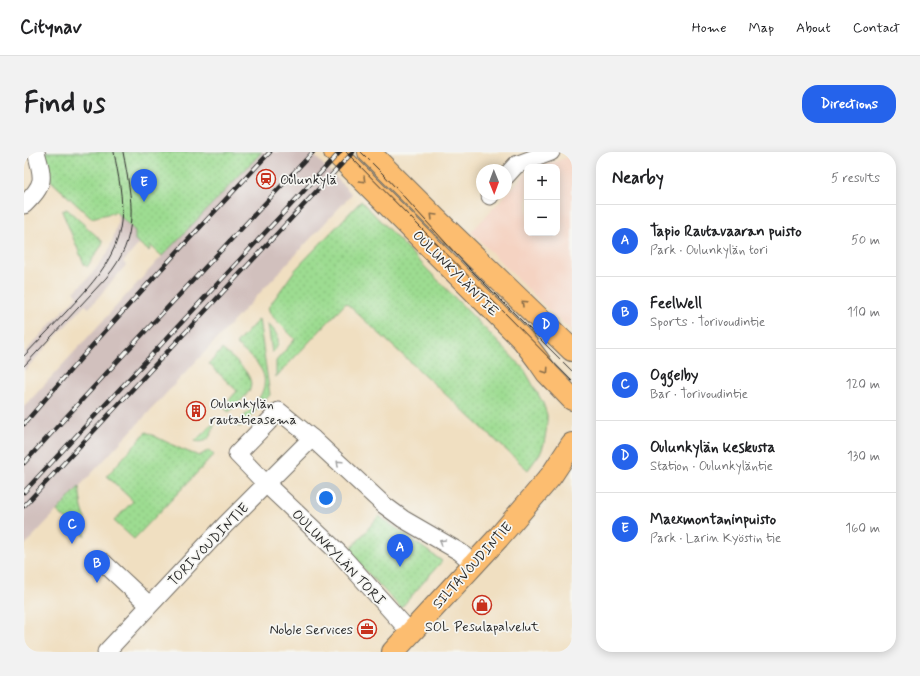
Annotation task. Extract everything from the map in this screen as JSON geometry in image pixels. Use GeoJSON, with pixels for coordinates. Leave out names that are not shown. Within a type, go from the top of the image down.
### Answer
{"type":"FeatureCollection","features":[{"type":"Feature","properties":{"kind":"main road","name":"OULUNKYLÄNTIE"},"geometry":{"type":"LineString","coordinates":[[335,152],[523,340],[547,373],[572,399]]}},
{"type":"Feature","properties":{"kind":"main road","name":"OULUNKYLÄNTIE"},"geometry":{"type":"LineString","coordinates":[[369,152],[572,350]]}},
{"type":"Feature","properties":{"kind":"main road","name":"SILTAVOUDINTIE"},"geometry":{"type":"LineString","coordinates":[[393,652],[474,564],[551,476],[572,444]]}},
{"type":"Feature","properties":{"kind":"main road","name":"SILTAVOUDINTIE"},"geometry":{"type":"LineString","coordinates":[[551,476],[572,463]]}},
{"type":"Feature","properties":{"kind":"street"},"geometry":{"type":"LineString","coordinates":[[24,205],[34,195],[42,181],[41,170],[36,152]]}},
{"type":"Feature","properties":{"kind":"street"},"geometry":{"type":"LineString","coordinates":[[515,164],[551,152]]}},
{"type":"Feature","properties":{"kind":"street","name":"OULUNKYLÄN TORI"},"geometry":{"type":"LineString","coordinates":[[312,438],[279,411],[237,454],[266,484],[337,551],[410,632]]}},
{"type":"Feature","properties":{"kind":"street"},"geometry":{"type":"LineString","coordinates":[[312,438],[384,505],[403,519],[460,552],[474,564]]}},
{"type":"Feature","properties":{"kind":"street","name":"TORIVOUDINTIE"},"geometry":{"type":"LineString","coordinates":[[106,652],[149,605],[312,438]]}},
{"type":"Feature","properties":{"kind":"street"},"geometry":{"type":"LineString","coordinates":[[103,562],[149,605]]}},
{"type":"Feature","properties":{"kind":"shaded area"},"geometry":{"type":"Polygon","coordinates":[[[262,152],[311,152],[352,194],[24,546],[24,407],[162,256],[262,152]]]}},
{"type":"Feature","properties":{"kind":"shaded area"},"geometry":{"type":"Polygon","coordinates":[[[572,156],[572,331],[560,321],[471,232],[501,200],[512,200],[512,188],[524,175],[524,236],[560,236],[560,164],[548,164],[572,156]]]}},
{"type":"Feature","properties":{"kind":"shaded area"},"geometry":{"type":"Polygon","coordinates":[[[116,211],[136,229],[135,240],[139,244],[123,262],[126,265],[89,308],[85,305],[24,371],[24,353],[77,296],[74,292],[91,275],[107,254],[117,225],[118,218],[116,211]]]}},
{"type":"Feature","properties":{"kind":"green space"},"geometry":{"type":"Polygon","coordinates":[[[44,152],[262,152],[162,256],[151,246],[149,251],[135,240],[135,231],[116,212],[91,218],[51,181],[44,152]]]}},
{"type":"Feature","properties":{"kind":"green space"},"geometry":{"type":"Polygon","coordinates":[[[361,201],[524,369],[543,403],[547,415],[544,444],[541,452],[528,470],[346,303],[276,377],[276,361],[295,339],[271,315],[268,308],[295,270],[361,201]]]}},
{"type":"Feature","properties":{"kind":"green space"},"geometry":{"type":"Polygon","coordinates":[[[67,209],[103,242],[87,267],[84,264],[62,211],[67,209]]]}},
{"type":"Feature","properties":{"kind":"green space"},"geometry":{"type":"Polygon","coordinates":[[[259,319],[270,395],[240,427],[236,425],[259,398],[263,391],[264,383],[263,375],[259,366],[236,344],[259,319]]]}},
{"type":"Feature","properties":{"kind":"green space"},"geometry":{"type":"Polygon","coordinates":[[[268,324],[277,334],[278,338],[277,346],[272,353],[268,324]]]}},
{"type":"Feature","properties":{"kind":"green space"},"geometry":{"type":"Polygon","coordinates":[[[222,349],[243,368],[250,379],[251,385],[247,394],[229,412],[223,407],[237,391],[209,364],[222,349]]]}},
{"type":"Feature","properties":{"kind":"green space"},"geometry":{"type":"Polygon","coordinates":[[[215,422],[211,434],[207,440],[200,442],[195,441],[215,422]]]}},
{"type":"Feature","properties":{"kind":"green space"},"geometry":{"type":"Polygon","coordinates":[[[146,432],[199,456],[209,450],[214,455],[134,539],[114,521],[133,501],[107,476],[146,432]]]}},
{"type":"Feature","properties":{"kind":"green space"},"geometry":{"type":"Polygon","coordinates":[[[79,487],[85,517],[85,536],[57,511],[79,487]]]}},
{"type":"Feature","properties":{"kind":"green space"},"geometry":{"type":"Polygon","coordinates":[[[379,516],[442,561],[401,608],[348,552],[379,516]]]}},
{"type":"Feature","properties":{"kind":"tram line"},"geometry":{"type":"LineString","coordinates":[[24,356],[93,282],[108,260],[114,248],[122,213],[120,187],[114,152]]}},
{"type":"Feature","properties":{"kind":"tram line"},"geometry":{"type":"LineString","coordinates":[[24,366],[106,278],[117,263],[125,248],[129,233],[131,203],[123,152]]}},
{"type":"Feature","properties":{"kind":"tram line"},"geometry":{"type":"LineString","coordinates":[[346,152],[572,381]]}},
{"type":"Feature","properties":{"kind":"tram line"},"geometry":{"type":"LineString","coordinates":[[361,152],[385,176],[466,265],[572,371]]}},
{"type":"Feature","properties":{"kind":"railway"},"geometry":{"type":"LineString","coordinates":[[24,424],[115,321],[270,152]]}},
{"type":"Feature","properties":{"kind":"railway"},"geometry":{"type":"LineString","coordinates":[[24,463],[313,152]]}},
{"type":"Feature","properties":{"kind":"railway"},"geometry":{"type":"LineString","coordinates":[[24,492],[340,152]]}},
{"type":"Feature","properties":{"kind":"railway"},"geometry":{"type":"LineString","coordinates":[[24,506],[353,152]]}},
{"type":"Feature","properties":{"kind":"place","name":"Oulunkylä"},"geometry":{"type":"Point","coordinates":[266,179]}},
{"type":"Feature","properties":{"kind":"place","name":"Maexmontaninpuisto"},"geometry":{"type":"Point","coordinates":[144,202]}},
{"type":"Feature","properties":{"kind":"place","name":"Oulunkylän keskusta"},"geometry":{"type":"Point","coordinates":[546,345]}},
{"type":"Feature","properties":{"kind":"place","name":"Oulunkylän rautatieasema"},"geometry":{"type":"Point","coordinates":[196,411]}},
{"type":"Feature","properties":{"kind":"place","name":"Oggelby"},"geometry":{"type":"Point","coordinates":[72,544]}},
{"type":"Feature","properties":{"kind":"place","name":"Tapio Rautavaaran puisto"},"geometry":{"type":"Point","coordinates":[400,567]}},
{"type":"Feature","properties":{"kind":"place","name":"FeelWell"},"geometry":{"type":"Point","coordinates":[97,583]}},
{"type":"Feature","properties":{"kind":"place","name":"SOL Pesulapalvelut"},"geometry":{"type":"Point","coordinates":[482,605]}},
{"type":"Feature","properties":{"kind":"place","name":"Noble Services"},"geometry":{"type":"Point","coordinates":[367,629]}}]}
